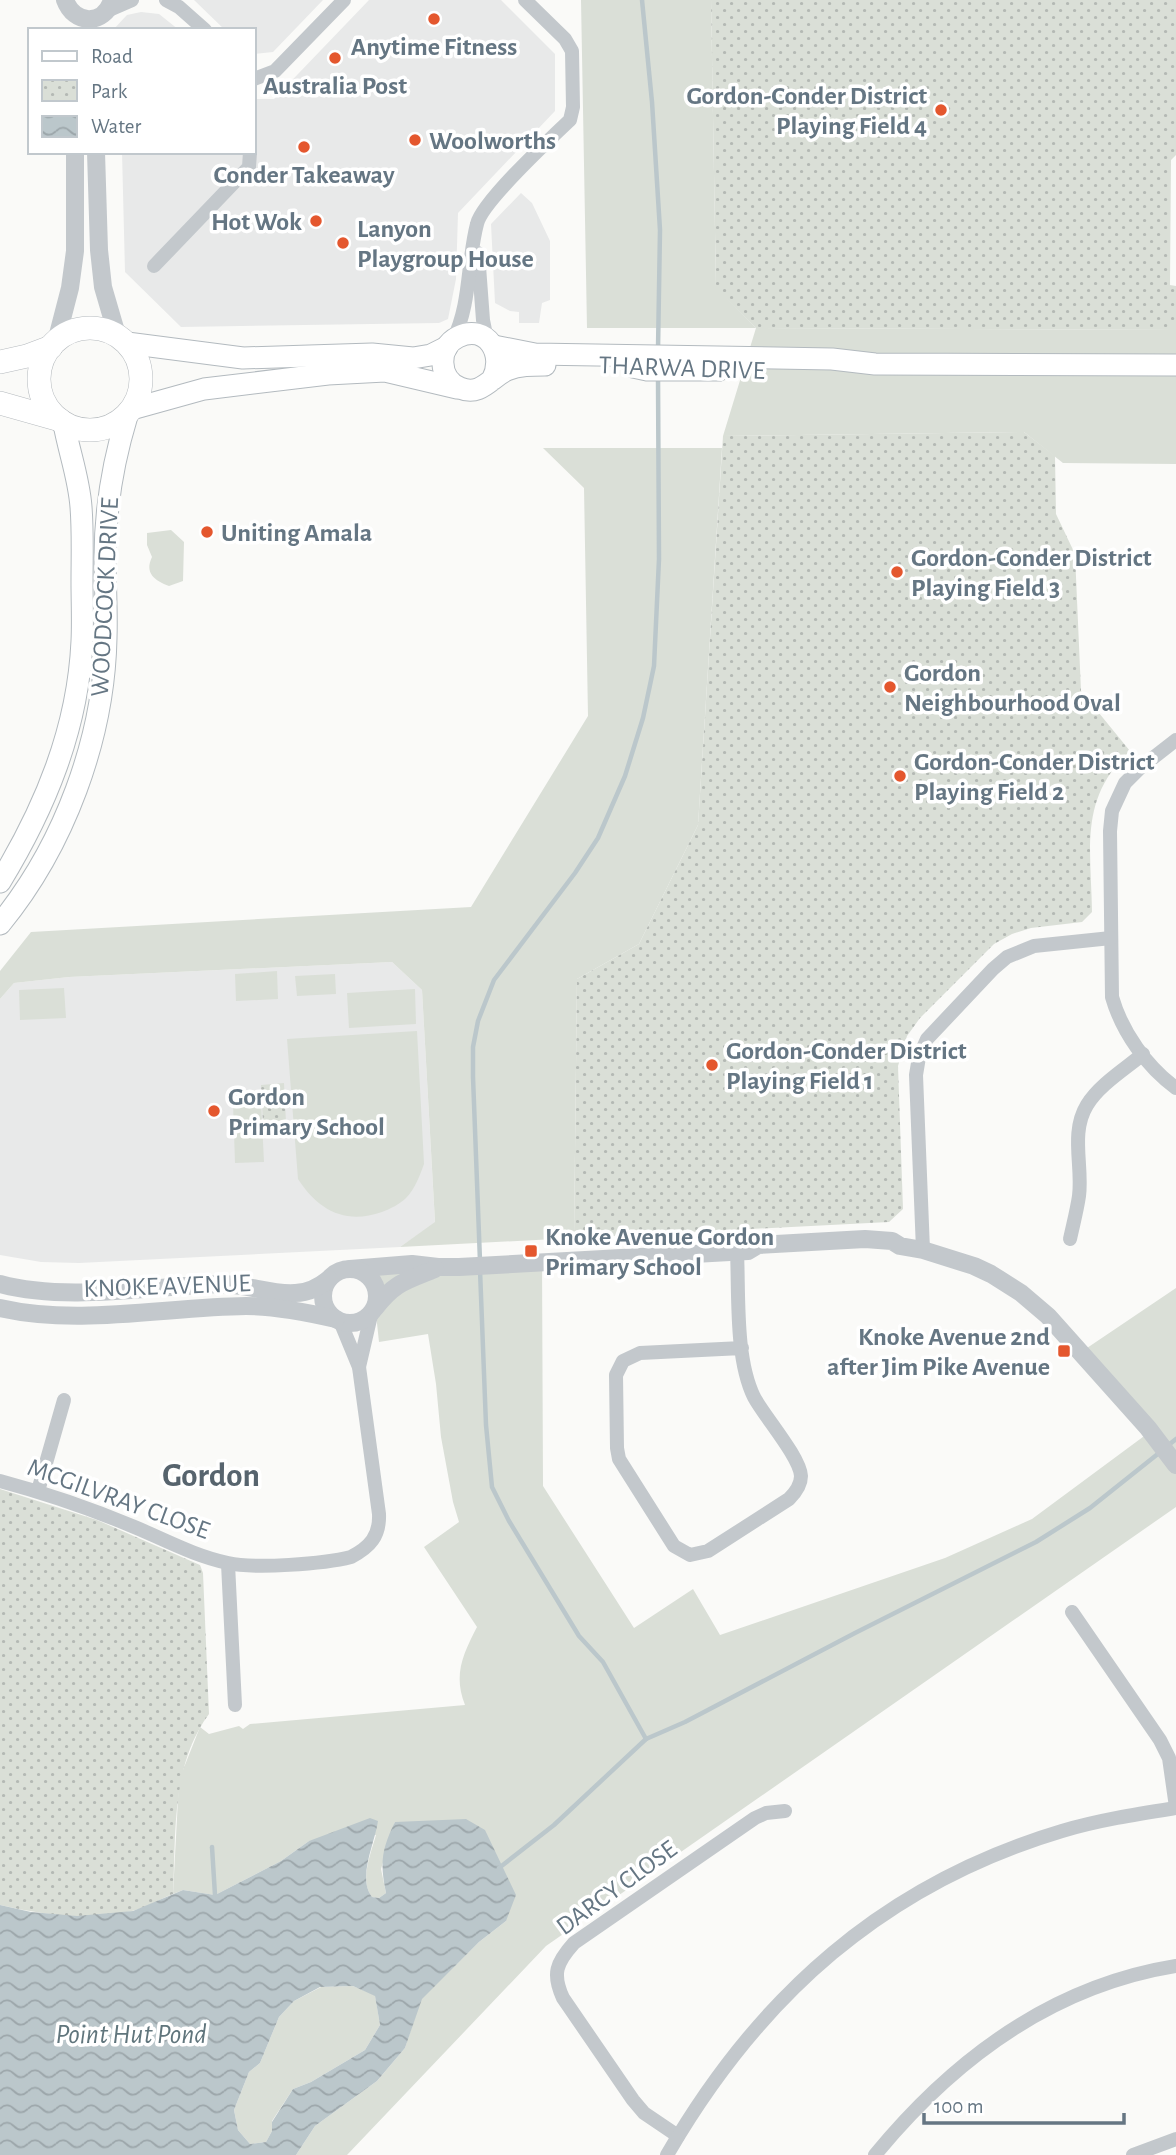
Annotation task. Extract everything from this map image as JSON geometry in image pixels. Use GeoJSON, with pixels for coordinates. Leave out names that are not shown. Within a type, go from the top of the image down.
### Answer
{"type":"FeatureCollection","features":[{"type":"Feature","properties":{"kind":"main road"},"geometry":{"type":"LineString","coordinates":[[0,362],[27,356],[53,345],[67,334],[85,329],[103,330],[122,339],[218,357],[243,358],[372,354],[412,358],[431,355],[470,334],[490,343],[498,363],[492,380],[477,390],[385,371],[328,373],[204,389],[130,412],[112,426],[94,430],[76,429],[0,403]]}},
{"type":"Feature","properties":{"kind":"main road"},"geometry":{"type":"LineString","coordinates":[[122,339],[137,358],[141,375],[140,393],[130,412]]}},
{"type":"Feature","properties":{"kind":"main road"},"geometry":{"type":"LineString","coordinates":[[450,343],[442,366],[451,383],[459,388]]}},
{"type":"Feature","properties":{"kind":"main road","name":"THARWA DRIVE"},"geometry":{"type":"LineString","coordinates":[[490,343],[535,354],[624,360],[647,370],[687,363],[831,369],[875,364],[1176,365]]}},
{"type":"Feature","properties":{"kind":"main road"},"geometry":{"type":"LineString","coordinates":[[53,345],[41,367],[40,386],[46,404],[62,422]]}},
{"type":"Feature","properties":{"kind":"main road","name":"THARWA DRIVE"},"geometry":{"type":"LineString","coordinates":[[492,380],[505,370],[520,365],[624,360]]}},
{"type":"Feature","properties":{"kind":"main road","name":"WOODCOCK DRIVE"},"geometry":{"type":"LineString","coordinates":[[2,922],[38,869],[63,820],[90,744],[101,691],[106,639],[107,508],[110,485],[130,412]]}},
{"type":"Feature","properties":{"kind":"main road","name":"WOODCOCK DRIVE"},"geometry":{"type":"LineString","coordinates":[[0,882],[25,841],[48,793],[65,743],[77,693],[82,642],[81,507],[76,470],[62,422]]}},
{"type":"Feature","properties":{"kind":"street"},"geometry":{"type":"LineString","coordinates":[[72,15],[92,20],[132,0]]}},
{"type":"Feature","properties":{"kind":"street"},"geometry":{"type":"LineString","coordinates":[[166,0],[179,7],[203,28]]}},
{"type":"Feature","properties":{"kind":"street"},"geometry":{"type":"LineString","coordinates":[[256,78],[275,71],[344,0]]}},
{"type":"Feature","properties":{"kind":"street"},"geometry":{"type":"LineString","coordinates":[[450,343],[458,330],[466,294],[477,221],[485,208],[570,120],[573,107],[572,51],[565,39],[525,0]]}},
{"type":"Feature","properties":{"kind":"street"},"geometry":{"type":"LineString","coordinates":[[53,345],[70,288],[75,251],[75,154]]}},
{"type":"Feature","properties":{"kind":"street"},"geometry":{"type":"LineString","coordinates":[[96,154],[102,275],[122,339]]}},
{"type":"Feature","properties":{"kind":"street"},"geometry":{"type":"LineString","coordinates":[[154,266],[249,167],[250,154]]}},
{"type":"Feature","properties":{"kind":"street"},"geometry":{"type":"LineString","coordinates":[[475,235],[483,320],[490,343]]}},
{"type":"Feature","properties":{"kind":"street"},"geometry":{"type":"LineString","coordinates":[[1176,740],[1125,783],[1115,802],[1110,831],[1112,996],[1118,1016],[1143,1054],[1160,1076],[1176,1088]]}},
{"type":"Feature","properties":{"kind":"street"},"geometry":{"type":"LineString","coordinates":[[923,1250],[916,1075],[919,1056],[927,1039],[993,969],[1015,953],[1034,946],[1111,939]]}},
{"type":"Feature","properties":{"kind":"street"},"geometry":{"type":"LineString","coordinates":[[1070,1239],[1080,1195],[1080,1120],[1087,1104],[1100,1090],[1143,1054]]}},
{"type":"Feature","properties":{"kind":"street"},"geometry":{"type":"LineString","coordinates":[[438,1267],[401,1282],[361,1321],[347,1323],[338,1320],[325,1304],[323,1295],[329,1279],[342,1270],[350,1269],[411,1264],[460,1267],[742,1252],[758,1256],[889,1250],[900,1246],[923,1250],[974,1266],[1021,1293],[1048,1316],[1148,1428],[1175,1464]]}},
{"type":"Feature","properties":{"kind":"street"},"geometry":{"type":"LineString","coordinates":[[742,1252],[742,1348],[746,1375],[754,1396],[797,1463],[801,1478],[796,1492],[789,1499],[708,1551],[697,1555],[682,1553],[674,1546],[619,1458],[618,1368],[624,1361],[640,1353],[742,1348]]}},
{"type":"Feature","properties":{"kind":"street"},"geometry":{"type":"LineString","coordinates":[[350,1269],[359,1270],[373,1281],[377,1299],[373,1310]]}},
{"type":"Feature","properties":{"kind":"street","name":"KNOKE AVENUE"},"geometry":{"type":"LineString","coordinates":[[0,1284],[59,1292],[223,1284],[292,1294],[313,1289],[329,1279]]}},
{"type":"Feature","properties":{"kind":"street","name":"KNOKE AVENUE"},"geometry":{"type":"LineString","coordinates":[[0,1308],[71,1315],[247,1306],[283,1308],[338,1320]]}},
{"type":"Feature","properties":{"kind":"street","name":"MCGILVRAY CLOSE"},"geometry":{"type":"LineString","coordinates":[[359,1367],[373,1310]]}},
{"type":"Feature","properties":{"kind":"street","name":"MCGILVRAY CLOSE"},"geometry":{"type":"LineString","coordinates":[[0,1481],[96,1511],[190,1552],[228,1563],[256,1566],[343,1559],[364,1550],[380,1527],[379,1514],[359,1367],[338,1320]]}},
{"type":"Feature","properties":{"kind":"street"},"geometry":{"type":"LineString","coordinates":[[38,1491],[64,1400]]}},
{"type":"Feature","properties":{"kind":"street"},"geometry":{"type":"LineString","coordinates":[[228,1563],[235,1705]]}},
{"type":"Feature","properties":{"kind":"street"},"geometry":{"type":"LineString","coordinates":[[667,2155],[728,2063],[766,2017],[824,1959],[887,1910],[946,1876],[1010,1848],[1119,1817],[1176,1808],[1169,1758],[1160,1740],[1072,1612]]}},
{"type":"Feature","properties":{"kind":"street","name":"DARCY CLOSE"},"geometry":{"type":"LineString","coordinates":[[678,2136],[643,2113],[633,2100],[563,1998],[557,1984],[557,1969],[562,1955],[573,1943],[755,1818],[766,1813],[785,1811]]}},
{"type":"Feature","properties":{"kind":"street"},"geometry":{"type":"LineString","coordinates":[[875,2155],[907,2118],[953,2073],[1010,2030],[1059,2002],[1103,1984],[1176,1966]]}},
{"type":"Feature","properties":{"kind":"street"},"geometry":{"type":"LineString","coordinates":[[1133,2155],[1176,2139]]}},
{"type":"Feature","properties":{"kind":"shaded area"},"geometry":{"type":"Polygon","coordinates":[[[194,0],[323,0],[273,52],[256,54],[256,28],[223,28],[194,0]]]}},
{"type":"Feature","properties":{"kind":"shaded area"},"geometry":{"type":"Polygon","coordinates":[[[369,0],[501,0],[555,54],[555,111],[458,213],[456,279],[448,319],[439,323],[181,327],[125,272],[122,154],[256,154],[256,99],[274,99],[369,0]]]}},
{"type":"Feature","properties":{"kind":"shaded area"},"geometry":{"type":"Polygon","coordinates":[[[141,12],[159,14],[176,28],[115,28],[127,15],[141,12]]]}},
{"type":"Feature","properties":{"kind":"shaded area"},"geometry":{"type":"Polygon","coordinates":[[[521,193],[532,203],[550,241],[550,300],[542,303],[539,323],[519,323],[519,312],[510,311],[495,303],[491,224],[521,193]]]}},
{"type":"Feature","properties":{"kind":"shaded area","name":"Gordon Primary School"},"geometry":{"type":"Polygon","coordinates":[[[392,962],[422,990],[435,1223],[400,1247],[79,1263],[41,1262],[0,1255],[0,999],[14,983],[69,977],[392,962]]]}},
{"type":"Feature","properties":{"kind":"green space"},"geometry":{"type":"Polygon","coordinates":[[[581,0],[711,0],[716,288],[756,328],[587,328],[581,0]]]}},
{"type":"Feature","properties":{"kind":"green space"},"geometry":{"type":"Polygon","coordinates":[[[711,0],[1176,0],[1176,155],[1171,160],[1170,285],[1176,286],[1176,330],[756,328],[716,289],[711,0]]]}},
{"type":"Feature","properties":{"kind":"green space"},"geometry":{"type":"Polygon","coordinates":[[[756,328],[1176,330],[1176,464],[1063,463],[1024,432],[723,436],[756,328]]]}},
{"type":"Feature","properties":{"kind":"green space"},"geometry":{"type":"Polygon","coordinates":[[[1024,432],[1055,456],[1056,514],[1075,554],[1081,691],[1130,751],[1102,787],[1095,806],[1090,845],[1092,912],[1082,922],[1031,928],[994,944],[920,1018],[907,1036],[898,1066],[903,1209],[889,1222],[574,1238],[577,979],[639,944],[698,825],[723,436],[1024,432]]]}},
{"type":"Feature","properties":{"kind":"green space"},"geometry":{"type":"Polygon","coordinates":[[[543,448],[722,448],[698,825],[639,944],[577,979],[574,1238],[400,1247],[435,1222],[422,990],[392,962],[69,977],[14,983],[0,999],[0,971],[31,932],[471,907],[588,716],[584,488],[543,448]]]}},
{"type":"Feature","properties":{"kind":"green space"},"geometry":{"type":"Polygon","coordinates":[[[171,530],[184,542],[183,581],[169,586],[159,582],[150,572],[152,557],[147,545],[147,533],[171,530]]]}},
{"type":"Feature","properties":{"kind":"green space"},"geometry":{"type":"Polygon","coordinates":[[[277,971],[278,999],[236,1001],[235,974],[277,971]]]}},
{"type":"Feature","properties":{"kind":"green space"},"geometry":{"type":"Polygon","coordinates":[[[335,974],[336,994],[297,996],[295,976],[335,974]]]}},
{"type":"Feature","properties":{"kind":"green space"},"geometry":{"type":"Polygon","coordinates":[[[64,988],[66,1018],[20,1020],[19,990],[64,988]]]}},
{"type":"Feature","properties":{"kind":"green space"},"geometry":{"type":"Polygon","coordinates":[[[415,989],[416,1024],[349,1028],[347,993],[415,989]]]}},
{"type":"Feature","properties":{"kind":"green space"},"geometry":{"type":"Polygon","coordinates":[[[417,1031],[424,1164],[417,1182],[404,1200],[382,1212],[356,1217],[334,1212],[314,1199],[298,1179],[287,1039],[417,1031]]]}},
{"type":"Feature","properties":{"kind":"green space"},"geometry":{"type":"Polygon","coordinates":[[[284,1083],[286,1122],[263,1123],[261,1085],[284,1083]]]}},
{"type":"Feature","properties":{"kind":"green space"},"geometry":{"type":"Polygon","coordinates":[[[261,1101],[264,1162],[235,1163],[233,1103],[261,1101]]]}},
{"type":"Feature","properties":{"kind":"green space"},"geometry":{"type":"Polygon","coordinates":[[[542,1259],[543,1486],[634,1628],[693,1589],[720,1635],[945,1558],[1032,1519],[1155,1428],[1087,1348],[1176,1288],[1176,1507],[546,1946],[347,2155],[296,2155],[315,2126],[377,2081],[405,2048],[421,1999],[479,1942],[506,1921],[420,1822],[395,1822],[381,1869],[386,1893],[379,1898],[372,1897],[366,1883],[367,1867],[376,1835],[309,1841],[281,1861],[215,1895],[183,1890],[173,1894],[179,1780],[200,1727],[209,1734],[239,1726],[243,1729],[250,1724],[465,1705],[460,1684],[461,1665],[477,1627],[424,1547],[459,1522],[441,1437],[428,1334],[379,1342],[371,1267],[542,1259]]]}},
{"type":"Feature","properties":{"kind":"green space"},"geometry":{"type":"Polygon","coordinates":[[[0,1489],[97,1520],[200,1565],[203,1573],[209,1714],[188,1755],[182,1777],[176,1824],[173,1894],[137,1910],[83,1916],[33,1912],[0,1905],[0,1489]]]}},
{"type":"Feature","properties":{"kind":"green space"},"geometry":{"type":"Polygon","coordinates":[[[353,1986],[375,1995],[380,2025],[365,2050],[311,2082],[293,2089],[272,2121],[272,2131],[266,2142],[250,2144],[238,2130],[234,2110],[249,2072],[260,2063],[279,2017],[294,2001],[321,1987],[353,1986]]]}},
{"type":"Feature","properties":{"kind":"water","name":"Point Hut Pond"},"geometry":{"type":"Polygon","coordinates":[[[370,1818],[378,1821],[366,1880],[372,1897],[379,1898],[386,1893],[383,1857],[395,1822],[466,1819],[485,1830],[516,1895],[506,1921],[479,1942],[422,1999],[405,2048],[377,2081],[315,2126],[296,2155],[0,2155],[0,1905],[31,1912],[77,1916],[133,1911],[183,1890],[215,1895],[281,1861],[309,1841],[370,1818]],[[353,1986],[320,1987],[294,2001],[279,2017],[260,2063],[249,2072],[234,2110],[238,2130],[250,2144],[266,2142],[272,2131],[272,2122],[293,2089],[311,2082],[365,2050],[380,2025],[375,1996],[353,1986]]]}},
{"type":"Feature","properties":{"kind":"waterway"},"geometry":{"type":"LineString","coordinates":[[642,0],[660,230],[658,350]]}},
{"type":"Feature","properties":{"kind":"waterway"},"geometry":{"type":"LineString","coordinates":[[480,1261],[473,1077],[473,1047],[478,1021],[494,980],[575,873],[598,838],[625,776],[643,718],[654,666],[659,559],[658,376]]}},
{"type":"Feature","properties":{"kind":"waterway"},"geometry":{"type":"LineString","coordinates":[[480,1270],[486,1425],[492,1487],[509,1521],[579,1636],[603,1662],[646,1739],[554,1825],[499,1868]]}},
{"type":"Feature","properties":{"kind":"waterway"},"geometry":{"type":"LineString","coordinates":[[1166,1447],[1176,1439]]}},
{"type":"Feature","properties":{"kind":"waterway"},"geometry":{"type":"LineString","coordinates":[[646,1739],[685,1722],[1036,1542],[1090,1508],[1159,1453]]}},
{"type":"Feature","properties":{"kind":"waterway"},"geometry":{"type":"LineString","coordinates":[[212,1847],[215,1895]]}},
{"type":"Feature","properties":{"kind":"place","name":"Anytime Fitness"},"geometry":{"type":"Point","coordinates":[434,19]}},
{"type":"Feature","properties":{"kind":"place","name":"Australia Post"},"geometry":{"type":"Point","coordinates":[335,58]}},
{"type":"Feature","properties":{"kind":"place","name":"Gordon-Conder District Playing Field 4"},"geometry":{"type":"Point","coordinates":[941,110]}},
{"type":"Feature","properties":{"kind":"place","name":"Woolworths"},"geometry":{"type":"Point","coordinates":[415,140]}},
{"type":"Feature","properties":{"kind":"place","name":"Conder Takeaway"},"geometry":{"type":"Point","coordinates":[304,147]}},
{"type":"Feature","properties":{"kind":"place","name":"Hot Wok"},"geometry":{"type":"Point","coordinates":[316,221]}},
{"type":"Feature","properties":{"kind":"place","name":"Lanyon Playgroup House"},"geometry":{"type":"Point","coordinates":[343,243]}},
{"type":"Feature","properties":{"kind":"place","name":"Uniting Amala"},"geometry":{"type":"Point","coordinates":[207,532]}},
{"type":"Feature","properties":{"kind":"place","name":"Gordon-Conder District Playing Field 3"},"geometry":{"type":"Point","coordinates":[897,572]}},
{"type":"Feature","properties":{"kind":"place","name":"Gordon Neighbourhood Oval"},"geometry":{"type":"Point","coordinates":[890,687]}},
{"type":"Feature","properties":{"kind":"place","name":"Gordon-Conder District Playing Field 2"},"geometry":{"type":"Point","coordinates":[900,776]}},
{"type":"Feature","properties":{"kind":"place","name":"Gordon-Conder District Playing Field 1"},"geometry":{"type":"Point","coordinates":[712,1065]}},
{"type":"Feature","properties":{"kind":"place","name":"Gordon Primary School"},"geometry":{"type":"Point","coordinates":[214,1111]}},
{"type":"Feature","properties":{"kind":"place","name":"Knoke Avenue Gordon Primary School"},"geometry":{"type":"Point","coordinates":[531,1251]}},
{"type":"Feature","properties":{"kind":"place","name":"Knoke Avenue 2nd after Jim Pike Avenue"},"geometry":{"type":"Point","coordinates":[1064,1351]}},
{"type":"Feature","properties":{"kind":"district","name":"Gordon"},"geometry":{"type":"Point","coordinates":[211,1474]}}]}
